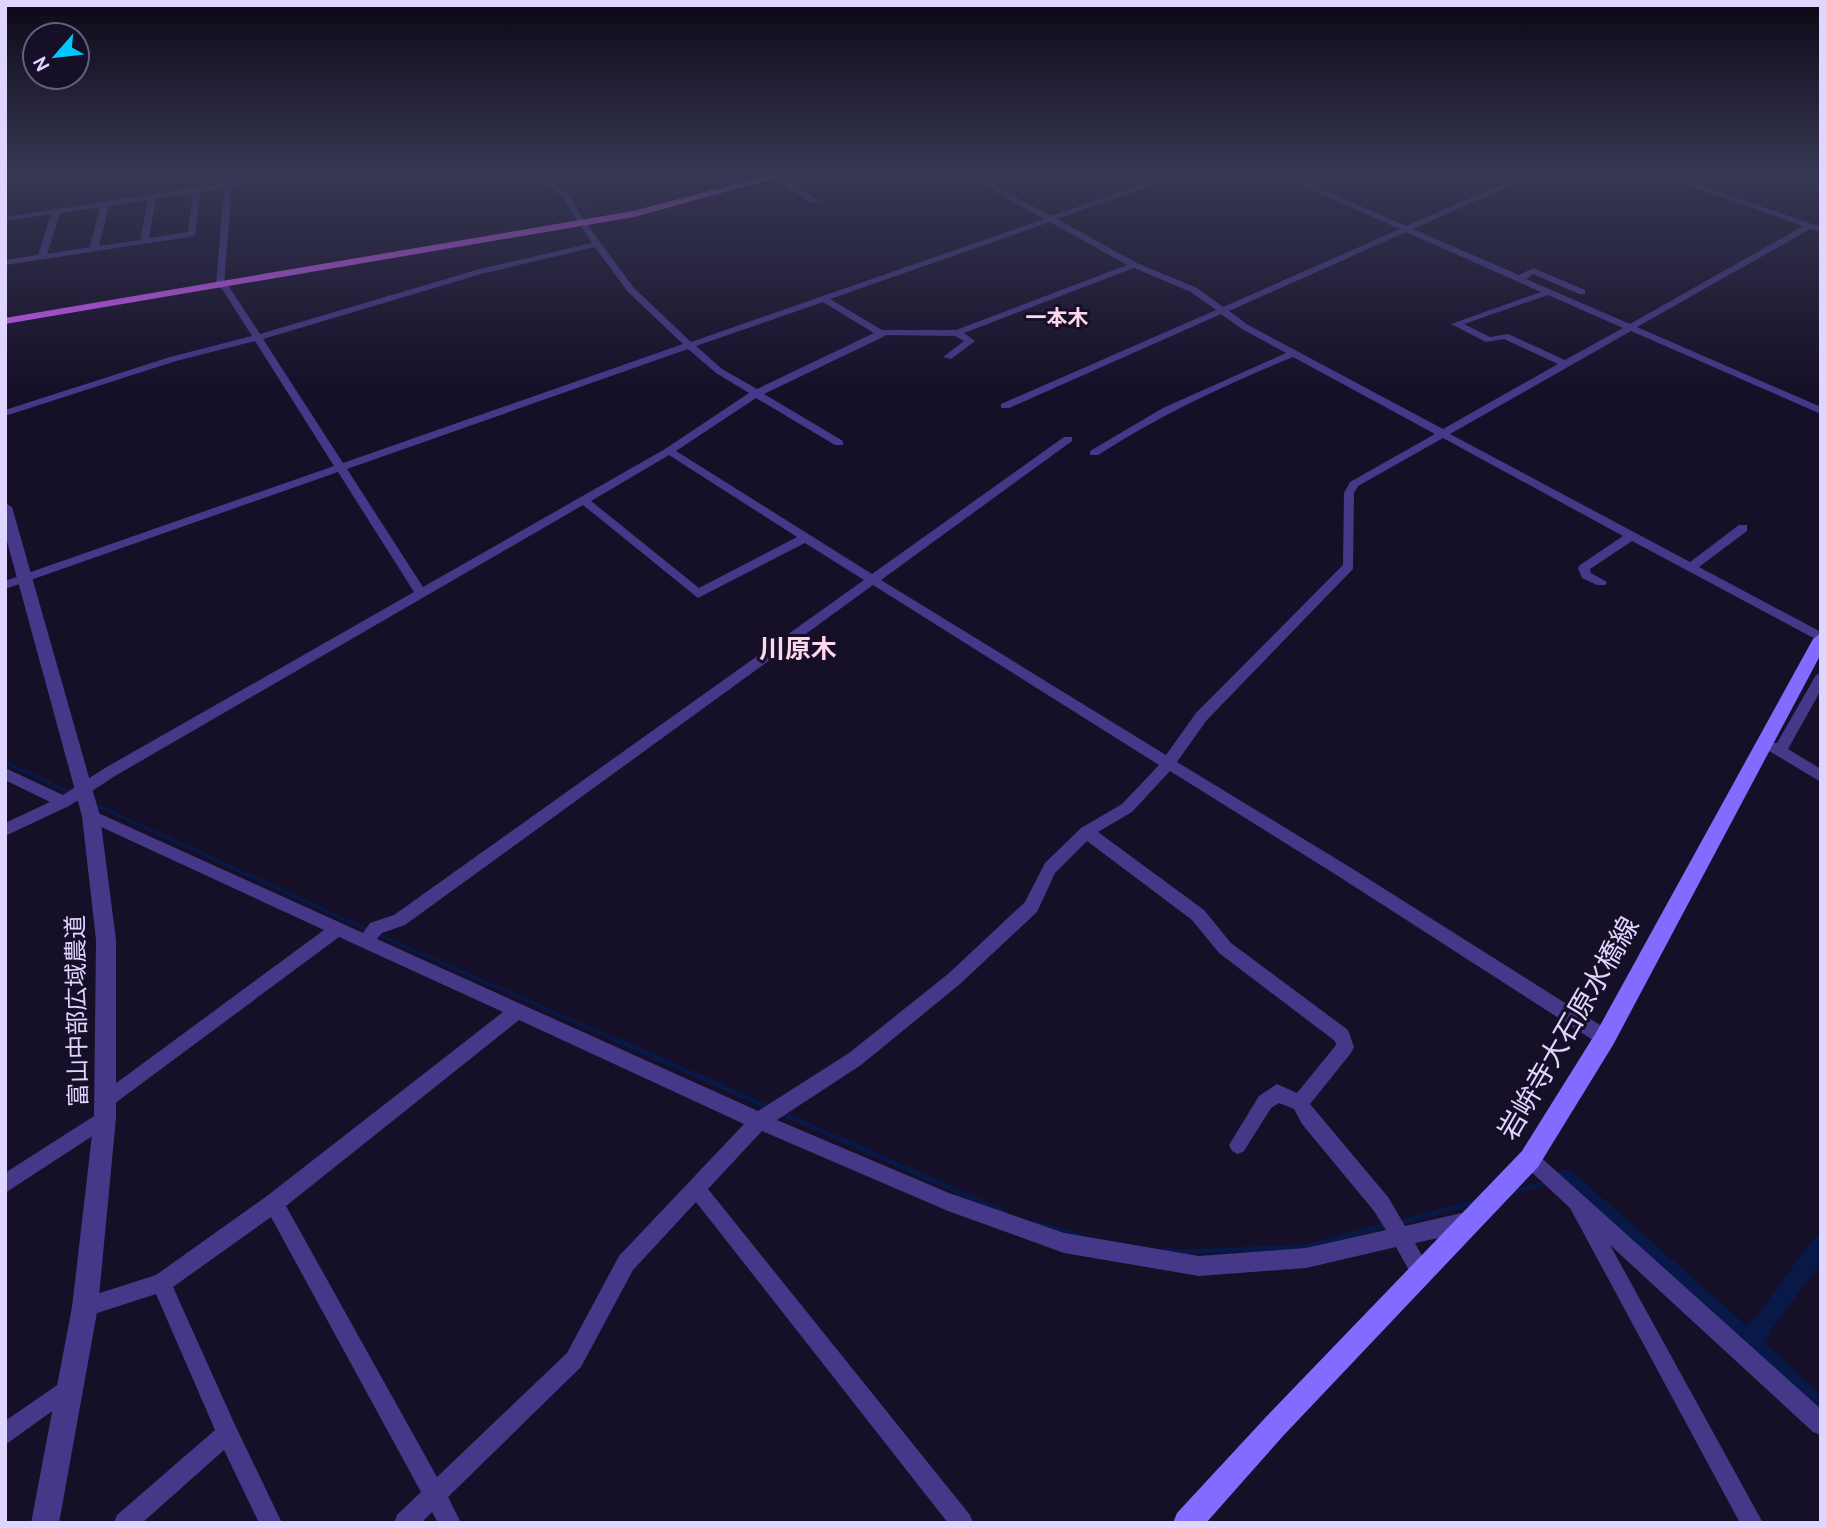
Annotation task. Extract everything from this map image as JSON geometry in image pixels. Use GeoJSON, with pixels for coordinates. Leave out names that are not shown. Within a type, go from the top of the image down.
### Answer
{"type":"FeatureCollection","features":[{"type":"Feature","properties":{"kind":"main road"},"geometry":{"type":"LineString","coordinates":[[5,321],[451,245]]}},
{"type":"Feature","properties":{"kind":"main road","name":"岩峅寺大石原水橋線"},"geometry":{"type":"LineString","coordinates":[[1187,1523],[1274,1427],[1530,1159],[1605,1038],[1772,746],[1821,639]]}},
{"type":"Feature","properties":{"kind":"street"},"geometry":{"type":"LineString","coordinates":[[42,257],[46,245]]}},
{"type":"Feature","properties":{"kind":"street"},"geometry":{"type":"LineString","coordinates":[[5,263],[117,245]]}},
{"type":"Feature","properties":{"kind":"street"},"geometry":{"type":"LineString","coordinates":[[223,245],[220,285],[225,287],[421,593]]}},
{"type":"Feature","properties":{"kind":"street"},"geometry":{"type":"LineString","coordinates":[[5,413],[173,359],[257,338],[479,272],[591,245]]}},
{"type":"Feature","properties":{"kind":"street"},"geometry":{"type":"LineString","coordinates":[[598,245],[631,290],[719,372],[790,411],[839,443]]}},
{"type":"Feature","properties":{"kind":"street"},"geometry":{"type":"LineString","coordinates":[[5,585],[977,245]]}},
{"type":"Feature","properties":{"kind":"street"},"geometry":{"type":"LineString","coordinates":[[1099,245],[1134,265],[1194,289],[1222,312],[1295,353],[1444,431],[1821,639]]}},
{"type":"Feature","properties":{"kind":"street"},"geometry":{"type":"LineString","coordinates":[[1004,407],[1372,245]]}},
{"type":"Feature","properties":{"kind":"street"},"geometry":{"type":"LineString","coordinates":[[1442,245],[1821,411]]}},
{"type":"Feature","properties":{"kind":"street"},"geometry":{"type":"LineString","coordinates":[[405,1523],[496,1432],[575,1360],[626,1263],[759,1121],[855,1059],[954,979],[1031,907],[1051,867],[1086,832],[1127,808],[1168,764],[1201,717],[1349,566],[1349,493],[1354,484],[1775,245]]}},
{"type":"Feature","properties":{"kind":"street"},"geometry":{"type":"LineString","coordinates":[[5,830],[85,791],[110,772],[669,451],[755,394],[882,334],[957,333],[1134,265]]}},
{"type":"Feature","properties":{"kind":"street"},"geometry":{"type":"LineString","coordinates":[[1519,279],[1533,271],[1582,292]]}},
{"type":"Feature","properties":{"kind":"street"},"geometry":{"type":"LineString","coordinates":[[1548,292],[1456,324],[1489,340],[1505,336],[1566,364]]}},
{"type":"Feature","properties":{"kind":"street"},"geometry":{"type":"LineString","coordinates":[[824,299],[882,334]]}},
{"type":"Feature","properties":{"kind":"street"},"geometry":{"type":"LineString","coordinates":[[948,357],[960,351],[958,348],[970,341],[957,333]]}},
{"type":"Feature","properties":{"kind":"street"},"geometry":{"type":"LineString","coordinates":[[1094,453],[1138,424],[1231,379],[1295,353]]}},
{"type":"Feature","properties":{"kind":"street"},"geometry":{"type":"LineString","coordinates":[[366,942],[376,928],[399,920],[1068,439]]}},
{"type":"Feature","properties":{"kind":"street"},"geometry":{"type":"LineString","coordinates":[[669,451],[871,580],[1343,871],[1605,1038]]}},
{"type":"Feature","properties":{"kind":"street"},"geometry":{"type":"LineString","coordinates":[[583,500],[698,594],[805,538]]}},
{"type":"Feature","properties":{"kind":"street","name":"富山中部広域農道"},"geometry":{"type":"LineString","coordinates":[[5,507],[91,816],[106,940],[105,1109],[85,1307],[45,1523]]}},
{"type":"Feature","properties":{"kind":"street"},"geometry":{"type":"LineString","coordinates":[[1691,567],[1742,527]]}},
{"type":"Feature","properties":{"kind":"street"},"geometry":{"type":"LineString","coordinates":[[1601,582],[1586,575],[1584,568],[1633,535]]}},
{"type":"Feature","properties":{"kind":"street"},"geometry":{"type":"LineString","coordinates":[[1821,678],[1772,746],[1821,776]]}},
{"type":"Feature","properties":{"kind":"street"},"geometry":{"type":"LineString","coordinates":[[5,774],[64,802]]}},
{"type":"Feature","properties":{"kind":"street"},"geometry":{"type":"LineString","coordinates":[[91,816],[759,1121],[948,1202],[1064,1243],[1139,1258],[1199,1266],[1258,1263],[1306,1258],[1473,1221]]}},
{"type":"Feature","properties":{"kind":"street"},"geometry":{"type":"LineString","coordinates":[[1086,832],[1198,915],[1225,948],[1342,1036],[1345,1047],[1300,1103]]}},
{"type":"Feature","properties":{"kind":"street"},"geometry":{"type":"LineString","coordinates":[[5,1184],[338,929]]}},
{"type":"Feature","properties":{"kind":"street"},"geometry":{"type":"LineString","coordinates":[[85,1307],[161,1283],[274,1203],[519,1010]]}},
{"type":"Feature","properties":{"kind":"street"},"geometry":{"type":"LineString","coordinates":[[1238,1145],[1265,1102],[1277,1093],[1300,1103],[1308,1118],[1381,1204],[1422,1274]]}},
{"type":"Feature","properties":{"kind":"street"},"geometry":{"type":"LineString","coordinates":[[1530,1159],[1821,1424]]}},
{"type":"Feature","properties":{"kind":"street"},"geometry":{"type":"LineString","coordinates":[[696,1188],[962,1523]]}},
{"type":"Feature","properties":{"kind":"street"},"geometry":{"type":"LineString","coordinates":[[1574,1199],[1752,1523]]}},
{"type":"Feature","properties":{"kind":"street"},"geometry":{"type":"LineString","coordinates":[[274,1203],[450,1523]]}},
{"type":"Feature","properties":{"kind":"street"},"geometry":{"type":"LineString","coordinates":[[161,1283],[227,1433],[271,1523]]}},
{"type":"Feature","properties":{"kind":"street"},"geometry":{"type":"LineString","coordinates":[[5,1434],[70,1387]]}},
{"type":"Feature","properties":{"kind":"street"},"geometry":{"type":"LineString","coordinates":[[125,1523],[227,1433]]}},
{"type":"Feature","properties":{"kind":"waterway"},"geometry":{"type":"LineString","coordinates":[[5,762],[71,793]]}},
{"type":"Feature","properties":{"kind":"waterway"},"geometry":{"type":"LineString","coordinates":[[94,804],[370,931]]}},
{"type":"Feature","properties":{"kind":"waterway"},"geometry":{"type":"LineString","coordinates":[[377,934],[618,1041]]}},
{"type":"Feature","properties":{"kind":"waterway"},"geometry":{"type":"LineString","coordinates":[[614,1039],[770,1108]]}},
{"type":"Feature","properties":{"kind":"waterway"},"geometry":{"type":"LineString","coordinates":[[784,1114],[1004,1212]]}},
{"type":"Feature","properties":{"kind":"waterway"},"geometry":{"type":"LineString","coordinates":[[1565,1178],[1745,1338],[1758,1328]]}},
{"type":"Feature","properties":{"kind":"waterway"},"geometry":{"type":"LineString","coordinates":[[1513,1192],[1546,1183]]}},
{"type":"Feature","properties":{"kind":"waterway"},"geometry":{"type":"LineString","coordinates":[[1398,1223],[1475,1202]]}},
{"type":"Feature","properties":{"kind":"waterway"},"geometry":{"type":"LineString","coordinates":[[1034,1223],[1080,1236]]}},
{"type":"Feature","properties":{"kind":"waterway"},"geometry":{"type":"LineString","coordinates":[[1164,1250],[1181,1252],[1304,1247],[1387,1225]]}},
{"type":"Feature","properties":{"kind":"waterway"},"geometry":{"type":"LineString","coordinates":[[1820,1409],[1755,1347],[1761,1327],[1821,1245]]}},
{"type":"Feature","properties":{"kind":"district","name":"一本木"},"geometry":{"type":"Point","coordinates":[1057,318]}},
{"type":"Feature","properties":{"kind":"district","name":"川原木"},"geometry":{"type":"Point","coordinates":[798,649]}}]}
